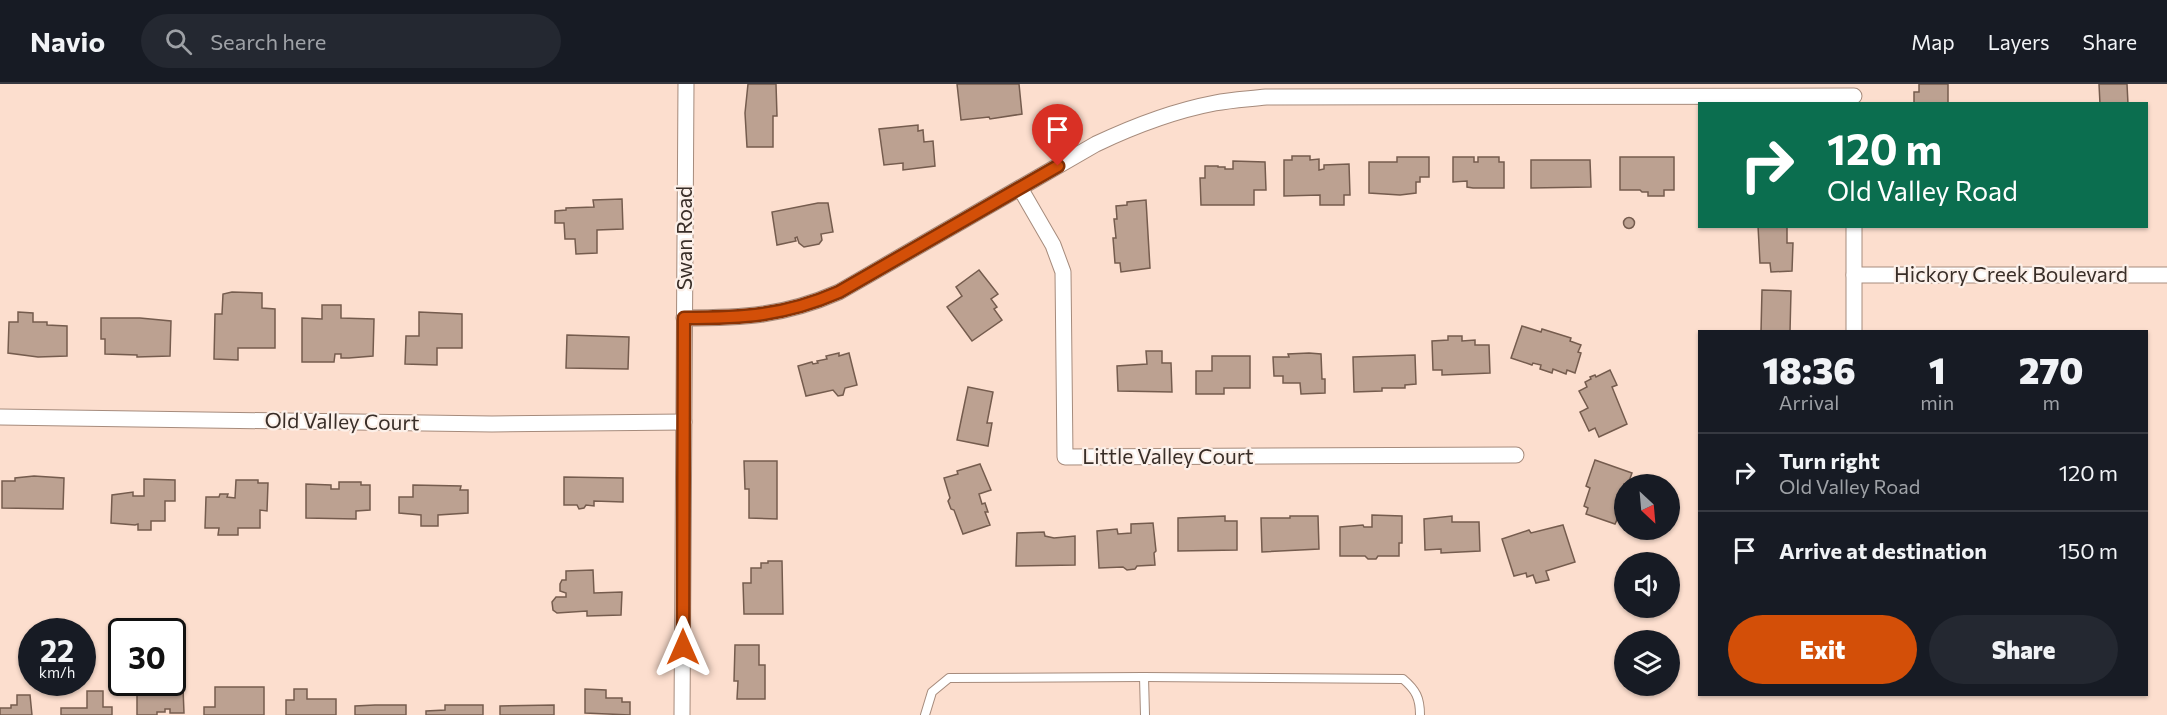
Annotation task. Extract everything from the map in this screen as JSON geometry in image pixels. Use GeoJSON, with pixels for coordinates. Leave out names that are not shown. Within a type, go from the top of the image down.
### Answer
{"type":"FeatureCollection","features":[{"type":"Feature","properties":{"kind":"street","name":"Swan Road"},"geometry":{"type":"LineString","coordinates":[[682,715],[686,84]]}},
{"type":"Feature","properties":{"kind":"street"},"geometry":{"type":"LineString","coordinates":[[684,318],[750,317],[813,303],[839,292],[1096,144],[1134,126],[1175,112],[1216,102],[1256,98],[1854,95]]}},
{"type":"Feature","properties":{"kind":"street","name":"Little Valley Court"},"geometry":{"type":"LineString","coordinates":[[1020,188],[1053,245],[1063,272],[1065,458],[1516,455]]}},
{"type":"Feature","properties":{"kind":"street"},"geometry":{"type":"LineString","coordinates":[[1854,228],[1854,330]]}},
{"type":"Feature","properties":{"kind":"street","name":"Hickory Creek Boulevard"},"geometry":{"type":"LineString","coordinates":[[1854,275],[2167,275]]}},
{"type":"Feature","properties":{"kind":"street","name":"Old Valley Court"},"geometry":{"type":"LineString","coordinates":[[0,417],[492,424],[684,422]]}},
{"type":"Feature","properties":{"kind":"lane"},"geometry":{"type":"LineString","coordinates":[[1144,677],[1145,715]]}},
{"type":"Feature","properties":{"kind":"lane"},"geometry":{"type":"LineString","coordinates":[[925,715],[933,692],[950,678],[1144,677],[1403,679],[1414,688],[1420,702],[1420,715]]}},
{"type":"Feature","properties":{"kind":"building"},"geometry":{"type":"Polygon","coordinates":[[[748,84],[776,84],[777,116],[773,116],[773,147],[747,147],[745,113],[748,84]]]}},
{"type":"Feature","properties":{"kind":"building"},"geometry":{"type":"Polygon","coordinates":[[[957,84],[1019,84],[1022,114],[990,119],[989,117],[961,120],[957,84]]]}},
{"type":"Feature","properties":{"kind":"building"},"geometry":{"type":"Polygon","coordinates":[[[1919,84],[1948,84],[1948,102],[1914,102],[1914,92],[1919,92],[1919,84]]]}},
{"type":"Feature","properties":{"kind":"building"},"geometry":{"type":"Polygon","coordinates":[[[2099,84],[2127,84],[2128,102],[2100,102],[2099,84]]]}},
{"type":"Feature","properties":{"kind":"building"},"geometry":{"type":"Polygon","coordinates":[[[918,125],[918,131],[923,130],[924,142],[933,141],[935,166],[903,170],[903,163],[884,165],[879,129],[918,125]]]}},
{"type":"Feature","properties":{"kind":"building"},"geometry":{"type":"Polygon","coordinates":[[[1292,156],[1310,156],[1310,160],[1319,159],[1319,170],[1324,169],[1324,165],[1349,164],[1350,195],[1344,195],[1344,205],[1320,205],[1320,195],[1284,196],[1284,160],[1292,160],[1292,156]]]}},
{"type":"Feature","properties":{"kind":"building"},"geometry":{"type":"Polygon","coordinates":[[[1397,157],[1429,157],[1429,177],[1420,177],[1420,182],[1416,182],[1416,193],[1400,195],[1369,193],[1369,162],[1397,162],[1397,157]]]}},
{"type":"Feature","properties":{"kind":"building"},"geometry":{"type":"Polygon","coordinates":[[[1453,157],[1474,157],[1474,162],[1478,162],[1478,157],[1499,157],[1499,162],[1504,162],[1504,188],[1473,188],[1467,187],[1467,181],[1453,182],[1453,157]]]}},
{"type":"Feature","properties":{"kind":"building"},"geometry":{"type":"Polygon","coordinates":[[[1620,157],[1674,157],[1674,190],[1664,190],[1664,196],[1648,196],[1648,192],[1640,190],[1620,190],[1620,157]]]}},
{"type":"Feature","properties":{"kind":"building"},"geometry":{"type":"Polygon","coordinates":[[[1531,160],[1590,160],[1591,187],[1531,188],[1531,160]]]}},
{"type":"Feature","properties":{"kind":"building"},"geometry":{"type":"Polygon","coordinates":[[[1233,161],[1265,162],[1266,190],[1254,190],[1254,205],[1201,205],[1200,178],[1205,178],[1205,166],[1233,169],[1233,161]]]}},
{"type":"Feature","properties":{"kind":"building"},"geometry":{"type":"Polygon","coordinates":[[[622,199],[623,229],[597,230],[597,253],[576,254],[575,239],[565,239],[564,223],[555,223],[555,211],[566,210],[566,208],[594,207],[593,200],[622,199]]]}},
{"type":"Feature","properties":{"kind":"building"},"geometry":{"type":"Polygon","coordinates":[[[1146,200],[1150,268],[1121,272],[1120,263],[1115,263],[1113,238],[1116,238],[1114,219],[1117,219],[1116,206],[1146,200]]]}},
{"type":"Feature","properties":{"kind":"building"},"geometry":{"type":"Polygon","coordinates":[[[828,203],[833,232],[821,234],[822,240],[819,244],[804,247],[799,243],[797,237],[796,241],[777,245],[772,212],[828,203]]]}},
{"type":"Feature","properties":{"kind":"building"},"geometry":{"type":"Polygon","coordinates":[[[1629,217],[1635,223],[1629,229],[1623,223],[1629,217]]]}},
{"type":"Feature","properties":{"kind":"building"},"geometry":{"type":"Polygon","coordinates":[[[1758,228],[1787,228],[1787,243],[1793,243],[1792,271],[1771,272],[1770,263],[1760,263],[1758,228]]]}},
{"type":"Feature","properties":{"kind":"building"},"geometry":{"type":"Polygon","coordinates":[[[979,270],[998,294],[991,299],[997,307],[994,309],[1002,320],[972,341],[947,307],[962,296],[956,287],[979,270]]]}},
{"type":"Feature","properties":{"kind":"building"},"geometry":{"type":"Polygon","coordinates":[[[1762,290],[1791,291],[1790,330],[1761,330],[1762,290]]]}},
{"type":"Feature","properties":{"kind":"building"},"geometry":{"type":"Polygon","coordinates":[[[262,293],[262,308],[275,309],[275,348],[238,348],[238,360],[214,359],[215,314],[222,314],[223,294],[262,293]]]}},
{"type":"Feature","properties":{"kind":"building"},"geometry":{"type":"Polygon","coordinates":[[[322,305],[341,305],[341,318],[374,319],[373,356],[341,358],[341,354],[335,354],[334,362],[302,362],[302,318],[322,319],[322,305]]]}},
{"type":"Feature","properties":{"kind":"building"},"geometry":{"type":"Polygon","coordinates":[[[18,312],[33,313],[33,322],[67,326],[67,356],[38,357],[8,353],[9,322],[18,322],[18,312]]]}},
{"type":"Feature","properties":{"kind":"building"},"geometry":{"type":"Polygon","coordinates":[[[419,312],[462,314],[462,348],[437,348],[437,365],[405,364],[406,336],[419,336],[419,312]]]}},
{"type":"Feature","properties":{"kind":"building"},"geometry":{"type":"Polygon","coordinates":[[[101,318],[171,321],[170,356],[137,357],[137,355],[105,354],[105,339],[101,339],[101,318]]]}},
{"type":"Feature","properties":{"kind":"building"},"geometry":{"type":"Polygon","coordinates":[[[1522,326],[1541,332],[1542,329],[1571,338],[1570,341],[1581,345],[1575,373],[1567,370],[1566,374],[1553,369],[1552,373],[1540,369],[1541,365],[1533,363],[1532,365],[1511,358],[1522,326]]]}},
{"type":"Feature","properties":{"kind":"building"},"geometry":{"type":"Polygon","coordinates":[[[567,335],[629,337],[628,369],[566,368],[567,335]]]}},
{"type":"Feature","properties":{"kind":"building"},"geometry":{"type":"Polygon","coordinates":[[[1448,336],[1462,336],[1462,341],[1475,340],[1475,345],[1489,345],[1490,373],[1442,375],[1442,370],[1433,370],[1432,341],[1448,340],[1448,336]]]}},
{"type":"Feature","properties":{"kind":"building"},"geometry":{"type":"Polygon","coordinates":[[[1146,351],[1162,351],[1162,363],[1171,363],[1172,392],[1118,391],[1117,366],[1147,364],[1146,351]]]}},
{"type":"Feature","properties":{"kind":"building"},"geometry":{"type":"Polygon","coordinates":[[[839,353],[839,356],[849,353],[857,385],[845,388],[843,395],[838,396],[833,390],[806,396],[798,366],[812,362],[813,364],[818,363],[817,361],[827,359],[826,356],[839,353]]]}},
{"type":"Feature","properties":{"kind":"building"},"geometry":{"type":"Polygon","coordinates":[[[1321,354],[1325,393],[1301,394],[1300,383],[1283,383],[1283,376],[1274,376],[1273,357],[1321,354]]]}},
{"type":"Feature","properties":{"kind":"building"},"geometry":{"type":"Polygon","coordinates":[[[1415,355],[1416,384],[1405,385],[1405,388],[1382,388],[1382,391],[1354,392],[1353,357],[1415,355]]]}},
{"type":"Feature","properties":{"kind":"building"},"geometry":{"type":"Polygon","coordinates":[[[1212,356],[1250,356],[1250,388],[1224,388],[1224,394],[1196,394],[1196,371],[1212,371],[1212,356]]]}},
{"type":"Feature","properties":{"kind":"building"},"geometry":{"type":"Polygon","coordinates":[[[1610,370],[1617,385],[1612,387],[1627,424],[1599,437],[1595,428],[1589,431],[1580,412],[1588,408],[1579,391],[1587,387],[1585,382],[1591,379],[1590,377],[1595,375],[1596,377],[1610,370]]]}},
{"type":"Feature","properties":{"kind":"building"},"geometry":{"type":"Polygon","coordinates":[[[968,387],[993,392],[987,423],[992,423],[988,446],[957,440],[968,387]]]}},
{"type":"Feature","properties":{"kind":"building"},"geometry":{"type":"Polygon","coordinates":[[[1595,460],[1632,473],[1614,474],[1614,524],[1586,514],[1588,508],[1584,506],[1590,488],[1586,486],[1595,460]]]}},
{"type":"Feature","properties":{"kind":"building"},"geometry":{"type":"Polygon","coordinates":[[[744,461],[777,461],[777,519],[749,518],[749,489],[745,489],[744,461]]]}},
{"type":"Feature","properties":{"kind":"building"},"geometry":{"type":"Polygon","coordinates":[[[980,464],[991,490],[979,494],[982,504],[985,503],[988,512],[985,512],[990,525],[963,534],[948,501],[950,498],[944,478],[958,474],[957,471],[980,464]]]}},
{"type":"Feature","properties":{"kind":"building"},"geometry":{"type":"Polygon","coordinates":[[[34,476],[64,478],[63,509],[2,508],[2,481],[15,481],[15,478],[34,476]]]}},
{"type":"Feature","properties":{"kind":"building"},"geometry":{"type":"Polygon","coordinates":[[[564,477],[623,478],[623,502],[594,501],[594,506],[586,505],[579,509],[577,505],[564,505],[564,477]]]}},
{"type":"Feature","properties":{"kind":"building"},"geometry":{"type":"Polygon","coordinates":[[[144,479],[175,480],[175,501],[165,501],[165,521],[151,521],[151,530],[138,530],[138,524],[111,523],[112,495],[133,492],[133,496],[144,496],[144,479]]]}},
{"type":"Feature","properties":{"kind":"building"},"geometry":{"type":"Polygon","coordinates":[[[236,480],[258,480],[258,483],[268,483],[267,511],[260,510],[260,528],[238,528],[238,535],[218,535],[219,528],[205,528],[206,497],[228,494],[227,497],[235,498],[236,480]]]}},
{"type":"Feature","properties":{"kind":"building"},"geometry":{"type":"Polygon","coordinates":[[[339,482],[361,482],[361,485],[370,485],[370,510],[356,511],[356,519],[306,518],[306,484],[331,485],[331,489],[339,489],[339,482]]]}},
{"type":"Feature","properties":{"kind":"building"},"geometry":{"type":"Polygon","coordinates":[[[413,485],[461,486],[460,490],[468,490],[468,513],[438,515],[438,526],[421,526],[421,515],[399,513],[399,497],[413,497],[413,485]]]}},
{"type":"Feature","properties":{"kind":"building"},"geometry":{"type":"Polygon","coordinates":[[[1372,515],[1402,516],[1402,543],[1399,543],[1399,556],[1378,556],[1376,559],[1368,559],[1365,556],[1340,556],[1340,527],[1363,525],[1372,527],[1372,515]]]}},
{"type":"Feature","properties":{"kind":"building"},"geometry":{"type":"Polygon","coordinates":[[[1225,516],[1225,521],[1237,521],[1237,550],[1178,551],[1178,518],[1225,516]]]}},
{"type":"Feature","properties":{"kind":"building"},"geometry":{"type":"Polygon","coordinates":[[[1290,516],[1318,516],[1319,549],[1262,552],[1261,518],[1290,518],[1290,516]]]}},
{"type":"Feature","properties":{"kind":"building"},"geometry":{"type":"Polygon","coordinates":[[[1452,516],[1452,522],[1479,522],[1480,551],[1441,553],[1441,549],[1425,550],[1424,519],[1452,516]]]}},
{"type":"Feature","properties":{"kind":"building"},"geometry":{"type":"Polygon","coordinates":[[[1153,523],[1155,565],[1137,566],[1135,569],[1127,570],[1123,567],[1099,568],[1097,531],[1117,529],[1118,534],[1131,533],[1131,524],[1153,523]]]}},
{"type":"Feature","properties":{"kind":"building"},"geometry":{"type":"Polygon","coordinates":[[[1563,525],[1575,562],[1546,571],[1549,580],[1536,583],[1533,575],[1527,577],[1526,573],[1514,576],[1502,539],[1529,530],[1531,533],[1563,525]]]}},
{"type":"Feature","properties":{"kind":"building"},"geometry":{"type":"Polygon","coordinates":[[[1044,532],[1045,536],[1054,538],[1075,536],[1075,565],[1016,566],[1017,533],[1044,532]]]}},
{"type":"Feature","properties":{"kind":"building"},"geometry":{"type":"Polygon","coordinates":[[[768,561],[782,561],[783,614],[744,614],[743,583],[751,583],[751,568],[761,568],[761,563],[768,563],[768,561]]]}},
{"type":"Feature","properties":{"kind":"building"},"geometry":{"type":"Polygon","coordinates":[[[593,570],[594,593],[622,592],[621,615],[587,616],[587,611],[557,613],[553,610],[552,602],[556,597],[566,597],[566,593],[560,591],[560,584],[562,580],[566,580],[566,571],[593,570]]]}},
{"type":"Feature","properties":{"kind":"building"},"geometry":{"type":"Polygon","coordinates":[[[735,645],[759,645],[759,665],[765,665],[765,699],[737,699],[738,681],[734,681],[735,645]]]}},
{"type":"Feature","properties":{"kind":"building"},"geometry":{"type":"Polygon","coordinates":[[[215,687],[264,687],[264,715],[204,715],[204,707],[215,707],[215,687]]]}},
{"type":"Feature","properties":{"kind":"building"},"geometry":{"type":"Polygon","coordinates":[[[294,689],[307,689],[307,699],[336,699],[336,715],[286,715],[286,700],[294,700],[294,689]]]}},
{"type":"Feature","properties":{"kind":"building"},"geometry":{"type":"Polygon","coordinates":[[[585,689],[606,690],[606,698],[622,698],[622,702],[630,702],[630,715],[585,713],[585,689]]]}},
{"type":"Feature","properties":{"kind":"building"},"geometry":{"type":"Polygon","coordinates":[[[96,691],[103,691],[103,707],[112,707],[112,715],[61,715],[61,708],[87,708],[87,696],[96,696],[96,691]]]}},
{"type":"Feature","properties":{"kind":"building"},"geometry":{"type":"Polygon","coordinates":[[[17,695],[30,696],[32,715],[0,715],[0,708],[11,708],[11,705],[17,705],[17,695]]]}},
{"type":"Feature","properties":{"kind":"building"},"geometry":{"type":"Polygon","coordinates":[[[137,696],[183,696],[184,713],[170,713],[170,709],[165,709],[165,712],[157,712],[157,715],[137,715],[137,696]]]}},
{"type":"Feature","properties":{"kind":"building"},"geometry":{"type":"Polygon","coordinates":[[[406,705],[406,715],[355,715],[355,706],[406,705]]]}},
{"type":"Feature","properties":{"kind":"building"},"geometry":{"type":"Polygon","coordinates":[[[445,705],[483,705],[483,715],[426,715],[426,711],[445,710],[445,705]]]}},
{"type":"Feature","properties":{"kind":"building"},"geometry":{"type":"Polygon","coordinates":[[[554,705],[554,715],[500,715],[500,706],[554,705]]]}},
{"type":"Feature","properties":{"kind":"route"},"geometry":{"type":"LineString","coordinates":[[683,647],[684,318],[750,317],[813,303],[839,292],[1058,166]]}}]}
